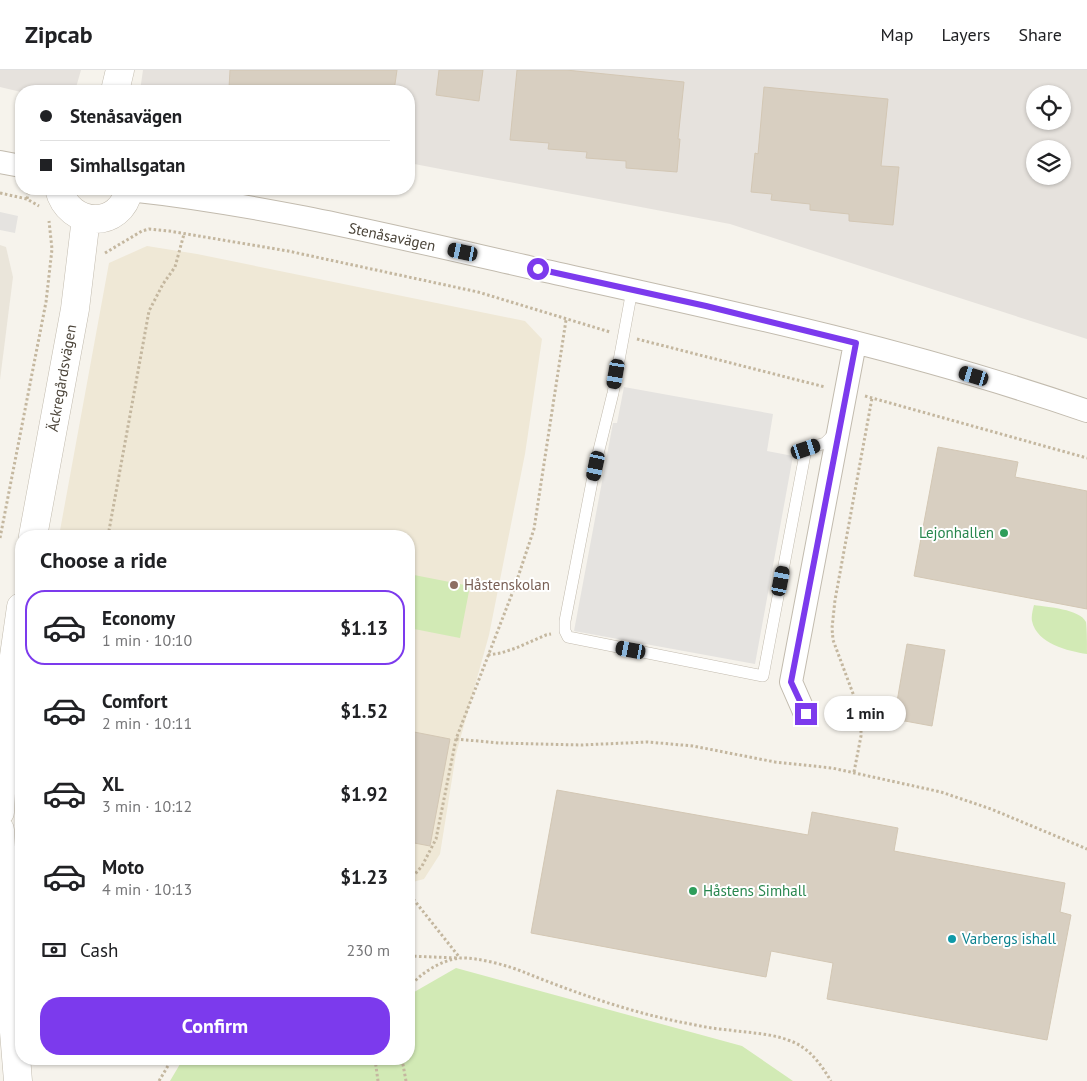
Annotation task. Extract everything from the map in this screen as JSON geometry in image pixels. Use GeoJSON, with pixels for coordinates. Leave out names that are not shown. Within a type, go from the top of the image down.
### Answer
{"type":"FeatureCollection","features":[{"type":"Feature","properties":{"kind":"street"},"geometry":{"type":"LineString","coordinates":[[116,85],[120,70]]}},
{"type":"Feature","properties":{"kind":"street"},"geometry":{"type":"LineString","coordinates":[[0,162],[15,165]]}},
{"type":"Feature","properties":{"kind":"street"},"geometry":{"type":"LineString","coordinates":[[50,198],[64,202],[68,208],[80,216],[100,219],[114,214],[124,203],[127,195]]}},
{"type":"Feature","properties":{"kind":"street","name":"Stenåsavägen"},"geometry":{"type":"LineString","coordinates":[[168,195],[230,203],[313,219],[632,290],[856,343],[955,370],[1087,412]]}},
{"type":"Feature","properties":{"kind":"street","name":"Äckregårdsvägen"},"geometry":{"type":"LineString","coordinates":[[34,530],[74,309],[86,218]]}},
{"type":"Feature","properties":{"kind":"street"},"geometry":{"type":"LineString","coordinates":[[806,714],[791,682],[856,343]]}},
{"type":"Feature","properties":{"kind":"street"},"geometry":{"type":"LineString","coordinates":[[0,812],[3,719],[15,644]]}},
{"type":"Feature","properties":{"kind":"street"},"geometry":{"type":"LineString","coordinates":[[0,830],[15,1044]]}},
{"type":"Feature","properties":{"kind":"street"},"geometry":{"type":"LineString","coordinates":[[17,1065],[18,1081]]}},
{"type":"Feature","properties":{"kind":"lane"},"geometry":{"type":"LineString","coordinates":[[632,290],[613,393],[584,521],[565,621],[565,631],[568,637],[764,676],[806,449],[825,443],[840,428]]}},
{"type":"Feature","properties":{"kind":"path"},"geometry":{"type":"LineString","coordinates":[[0,193],[35,202],[50,198]]}},
{"type":"Feature","properties":{"kind":"path"},"geometry":{"type":"LineString","coordinates":[[27,199],[28,195]]}},
{"type":"Feature","properties":{"kind":"path"},"geometry":{"type":"LineString","coordinates":[[0,538],[46,302],[52,249],[48,219]]}},
{"type":"Feature","properties":{"kind":"path"},"geometry":{"type":"LineString","coordinates":[[81,253],[103,254],[133,235],[149,229],[288,251],[478,292],[623,336],[830,388],[847,390],[1087,458]]}},
{"type":"Feature","properties":{"kind":"path"},"geometry":{"type":"LineString","coordinates":[[109,530],[149,311],[163,284],[175,268],[184,234]]}},
{"type":"Feature","properties":{"kind":"path"},"geometry":{"type":"LineString","coordinates":[[415,873],[422,866],[436,839],[456,739],[515,586],[534,529],[566,320]]}},
{"type":"Feature","properties":{"kind":"path"},"geometry":{"type":"LineString","coordinates":[[854,772],[861,736],[861,715],[836,650],[832,628],[835,600],[872,398]]}},
{"type":"Feature","properties":{"kind":"path"},"geometry":{"type":"LineString","coordinates":[[488,654],[501,653],[546,635],[565,631]]}},
{"type":"Feature","properties":{"kind":"path"},"geometry":{"type":"LineString","coordinates":[[456,739],[499,743],[581,745],[648,742],[693,746],[775,762],[832,768],[942,792],[991,809],[1087,849]]}},
{"type":"Feature","properties":{"kind":"path"},"geometry":{"type":"LineString","coordinates":[[415,902],[460,958]]}},
{"type":"Feature","properties":{"kind":"path"},"geometry":{"type":"LineString","coordinates":[[415,956],[460,958],[510,966],[599,1001],[638,1012],[722,1030],[772,1035],[790,1041],[808,1051],[820,1062],[831,1081]]}},
{"type":"Feature","properties":{"kind":"path"},"geometry":{"type":"LineString","coordinates":[[415,981],[430,970],[460,958]]}},
{"type":"Feature","properties":{"kind":"path"},"geometry":{"type":"LineString","coordinates":[[160,1081],[169,1065]]}},
{"type":"Feature","properties":{"kind":"path"},"geometry":{"type":"LineString","coordinates":[[376,1065],[378,1081]]}},
{"type":"Feature","properties":{"kind":"path"},"geometry":{"type":"LineString","coordinates":[[403,1065],[406,1081]]}},
{"type":"Feature","properties":{"kind":"shaded area"},"geometry":{"type":"Polygon","coordinates":[[[0,70],[81,70],[77,85],[15,85],[15,91],[0,87],[0,70]]]}},
{"type":"Feature","properties":{"kind":"shaded area"},"geometry":{"type":"Polygon","coordinates":[[[143,70],[1087,70],[1087,339],[730,224],[415,164],[415,85],[141,85],[143,70]]]}},
{"type":"Feature","properties":{"kind":"shaded area"},"geometry":{"type":"Polygon","coordinates":[[[0,212],[18,216],[15,233],[0,230],[0,212]]]}},
{"type":"Feature","properties":{"kind":"shaded area"},"geometry":{"type":"Polygon","coordinates":[[[0,245],[6,247],[13,277],[0,380],[0,245]]]}},
{"type":"Feature","properties":{"kind":"shaded area","name":"Håstenskolan"},"geometry":{"type":"Polygon","coordinates":[[[147,246],[197,254],[525,321],[542,339],[525,454],[489,635],[456,754],[440,854],[424,879],[415,881],[415,530],[60,530],[109,263],[147,246]]]}},
{"type":"Feature","properties":{"kind":"shaded area"},"geometry":{"type":"Polygon","coordinates":[[[624,387],[773,414],[767,451],[793,456],[755,664],[574,631],[613,423],[617,423],[624,387]]]}},
{"type":"Feature","properties":{"kind":"green space"},"geometry":{"type":"Polygon","coordinates":[[[415,575],[470,586],[460,638],[415,629],[415,575]]]}},
{"type":"Feature","properties":{"kind":"green space"},"geometry":{"type":"Polygon","coordinates":[[[1034,605],[1063,609],[1083,618],[1086,622],[1087,654],[1054,645],[1040,635],[1032,621],[1034,605]]]}},
{"type":"Feature","properties":{"kind":"green space"},"geometry":{"type":"Polygon","coordinates":[[[456,968],[742,1046],[793,1081],[170,1081],[179,1065],[415,1065],[415,992],[456,968]]]}},
{"type":"Feature","properties":{"kind":"building"},"geometry":{"type":"Polygon","coordinates":[[[230,70],[397,70],[395,85],[229,85],[230,70]]]}},
{"type":"Feature","properties":{"kind":"building"},"geometry":{"type":"Polygon","coordinates":[[[439,70],[483,70],[479,101],[436,95],[439,70]]]}},
{"type":"Feature","properties":{"kind":"building"},"geometry":{"type":"Polygon","coordinates":[[[517,70],[566,70],[684,82],[678,139],[680,139],[677,172],[626,168],[626,161],[586,158],[587,152],[548,149],[549,143],[510,140],[517,70]]]}},
{"type":"Feature","properties":{"kind":"building"},"geometry":{"type":"Polygon","coordinates":[[[764,87],[888,99],[881,166],[899,167],[893,225],[849,221],[849,214],[810,210],[810,204],[771,200],[772,194],[751,192],[755,153],[758,154],[764,87]]]}},
{"type":"Feature","properties":{"kind":"building","name":"Lejonhallen"},"geometry":{"type":"Polygon","coordinates":[[[938,447],[1018,462],[1015,477],[1087,491],[1087,609],[914,576],[938,447]]]}},
{"type":"Feature","properties":{"kind":"building"},"geometry":{"type":"Polygon","coordinates":[[[907,644],[945,650],[932,726],[894,719],[907,644]]]}},
{"type":"Feature","properties":{"kind":"building"},"geometry":{"type":"Polygon","coordinates":[[[415,732],[450,739],[430,846],[415,843],[415,732]]]}},
{"type":"Feature","properties":{"kind":"building"},"geometry":{"type":"Polygon","coordinates":[[[557,790],[808,835],[812,812],[898,828],[894,851],[1065,883],[1060,912],[1071,915],[1047,1040],[827,999],[833,963],[771,951],[766,977],[531,933],[557,790]]]}},
{"type":"Feature","properties":{"kind":"place","name":"Lejonhallen"},"geometry":{"type":"Point","coordinates":[1004,533]}},
{"type":"Feature","properties":{"kind":"place","name":"Håstenskolan"},"geometry":{"type":"Point","coordinates":[454,585]}},
{"type":"Feature","properties":{"kind":"place","name":"Håstens Simhall"},"geometry":{"type":"Point","coordinates":[693,891]}},
{"type":"Feature","properties":{"kind":"place","name":"Varbergs ishall"},"geometry":{"type":"Point","coordinates":[952,939]}},
{"type":"Feature","properties":{"kind":"route"},"geometry":{"type":"LineString","coordinates":[[538,269],[706,306],[856,343],[791,682],[806,714]]}}]}
